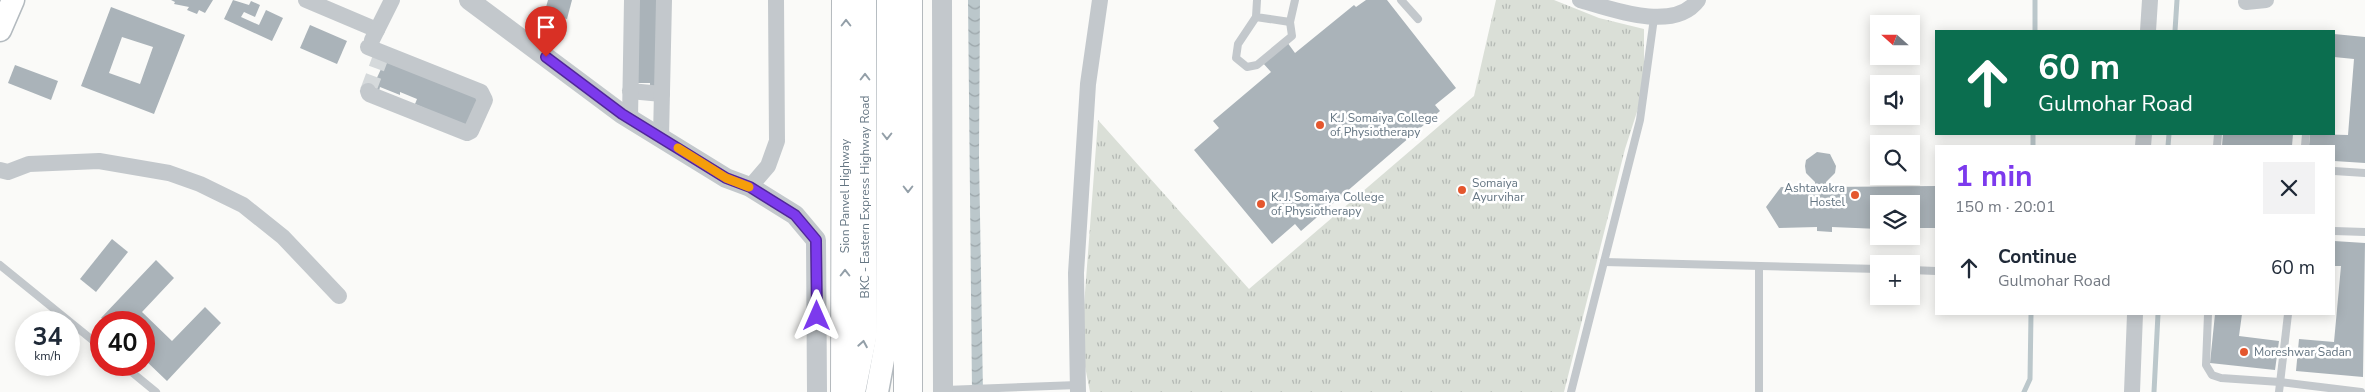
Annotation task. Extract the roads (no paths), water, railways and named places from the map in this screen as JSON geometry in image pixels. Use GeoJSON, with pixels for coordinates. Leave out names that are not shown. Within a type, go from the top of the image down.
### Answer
{"type":"FeatureCollection","features":[{"type":"Feature","properties":{"kind":"highway","name":"Sion Panvel Highway"},"geometry":{"type":"LineString","coordinates":[[845,392],[846,0]]}},
{"type":"Feature","properties":{"kind":"highway"},"geometry":{"type":"LineString","coordinates":[[908,0],[908,392]]}},
{"type":"Feature","properties":{"kind":"main road"},"geometry":{"type":"LineString","coordinates":[[0,30],[13,0]]}},
{"type":"Feature","properties":{"kind":"main road","name":"BKC - Eastern Express Highway Road"},"geometry":{"type":"LineString","coordinates":[[854,392],[865,338],[865,0]]}},
{"type":"Feature","properties":{"kind":"main road","name":"BKC - Eastern Express Highway Road"},"geometry":{"type":"LineString","coordinates":[[877,392],[887,338],[888,0]]}},
{"type":"Feature","properties":{"kind":"street"},"geometry":{"type":"LineString","coordinates":[[306,0],[377,30]]}},
{"type":"Feature","properties":{"kind":"street"},"geometry":{"type":"LineString","coordinates":[[368,91],[369,94],[467,133],[471,131],[485,100],[481,92],[373,54],[377,30],[392,0]]}},
{"type":"Feature","properties":{"kind":"street"},"geometry":{"type":"LineString","coordinates":[[469,0],[630,119],[726,178],[750,187],[795,215],[816,240],[817,392]]}},
{"type":"Feature","properties":{"kind":"street"},"geometry":{"type":"LineString","coordinates":[[630,119],[632,0]]}},
{"type":"Feature","properties":{"kind":"street"},"geometry":{"type":"LineString","coordinates":[[661,137],[664,0]]}},
{"type":"Feature","properties":{"kind":"street"},"geometry":{"type":"LineString","coordinates":[[750,187],[768,166],[777,141],[776,0]]}},
{"type":"Feature","properties":{"kind":"street"},"geometry":{"type":"LineString","coordinates":[[942,0],[943,391]]}},
{"type":"Feature","properties":{"kind":"street"},"geometry":{"type":"LineString","coordinates":[[1078,389],[1076,274],[1088,84],[1100,0]]}},
{"type":"Feature","properties":{"kind":"street"},"geometry":{"type":"LineString","coordinates":[[1580,0],[1625,9],[1654,18],[1684,12],[1698,0]]}},
{"type":"Feature","properties":{"kind":"street"},"geometry":{"type":"LineString","coordinates":[[2148,30],[2150,0]]}},
{"type":"Feature","properties":{"kind":"street"},"geometry":{"type":"LineString","coordinates":[[2246,2],[2266,0]]}},
{"type":"Feature","properties":{"kind":"street"},"geometry":{"type":"LineString","coordinates":[[630,90],[662,94]]}},
{"type":"Feature","properties":{"kind":"street"},"geometry":{"type":"LineString","coordinates":[[0,170],[8,172],[29,164],[99,161],[169,173],[200,184],[243,205],[283,237],[339,296]]}},
{"type":"Feature","properties":{"kind":"street"},"geometry":{"type":"LineString","coordinates":[[2132,392],[2135,315]]}},
{"type":"Feature","properties":{"kind":"lane"},"geometry":{"type":"LineString","coordinates":[[1257,0],[1256,17],[1238,44],[1236,58],[1247,67],[1257,66],[1292,36],[1290,22],[1295,0]]}},
{"type":"Feature","properties":{"kind":"lane"},"geometry":{"type":"LineString","coordinates":[[1401,0],[1418,19]]}},
{"type":"Feature","properties":{"kind":"lane"},"geometry":{"type":"LineString","coordinates":[[1256,17],[1290,22]]}},
{"type":"Feature","properties":{"kind":"lane"},"geometry":{"type":"LineString","coordinates":[[1571,392],[1640,120],[1654,18]]}},
{"type":"Feature","properties":{"kind":"lane"},"geometry":{"type":"LineString","coordinates":[[2335,171],[2365,173]]}},
{"type":"Feature","properties":{"kind":"lane"},"geometry":{"type":"LineString","coordinates":[[2335,231],[2365,232]]}},
{"type":"Feature","properties":{"kind":"lane"},"geometry":{"type":"LineString","coordinates":[[1604,262],[1870,269]]}},
{"type":"Feature","properties":{"kind":"lane"},"geometry":{"type":"LineString","coordinates":[[0,265],[90,338]]}},
{"type":"Feature","properties":{"kind":"lane"},"geometry":{"type":"LineString","coordinates":[[1759,267],[1759,392]]}},
{"type":"Feature","properties":{"kind":"lane"},"geometry":{"type":"LineString","coordinates":[[1920,270],[1935,270]]}},
{"type":"Feature","properties":{"kind":"lane"},"geometry":{"type":"LineString","coordinates":[[2208,315],[2206,365],[2212,375],[2220,378],[2280,382],[2361,392]]}},
{"type":"Feature","properties":{"kind":"lane"},"geometry":{"type":"LineString","coordinates":[[2279,392],[2288,315]]}},
{"type":"Feature","properties":{"kind":"lane"},"geometry":{"type":"LineString","coordinates":[[136,376],[156,392]]}},
{"type":"Feature","properties":{"kind":"lane"},"geometry":{"type":"LineString","coordinates":[[943,391],[966,389],[1078,389]]}},
{"type":"Feature","properties":{"kind":"water"},"geometry":{"type":"Polygon","coordinates":[[[968,0],[980,0],[979,156],[983,392],[972,392],[968,0]]]}},
{"type":"Feature","properties":{"kind":"waterway"},"geometry":{"type":"LineString","coordinates":[[2035,0],[2035,30]]}},
{"type":"Feature","properties":{"kind":"waterway"},"geometry":{"type":"LineString","coordinates":[[2175,30],[2177,0]]}},
{"type":"Feature","properties":{"kind":"waterway"},"geometry":{"type":"LineString","coordinates":[[2033,135],[2033,145]]}},
{"type":"Feature","properties":{"kind":"waterway"},"geometry":{"type":"LineString","coordinates":[[2168,145],[2169,135]]}},
{"type":"Feature","properties":{"kind":"waterway"},"geometry":{"type":"LineString","coordinates":[[2024,392],[2030,379],[2031,315]]}},
{"type":"Feature","properties":{"kind":"waterway"},"geometry":{"type":"LineString","coordinates":[[2154,392],[2158,315]]}},
{"type":"Feature","properties":{"kind":"tunnel"},"geometry":{"type":"LineString","coordinates":[[368,91],[380,59]]}},
{"type":"Feature","properties":{"kind":"place","name":"K.J Somaiya College of Physiotherapy"},"geometry":{"type":"Point","coordinates":[1320,125]}},
{"type":"Feature","properties":{"kind":"place","name":"Somaiya Ayurvihar"},"geometry":{"type":"Point","coordinates":[1462,190]}},
{"type":"Feature","properties":{"kind":"place","name":"Ashtavakra Hostel"},"geometry":{"type":"Point","coordinates":[1855,195]}},
{"type":"Feature","properties":{"kind":"place","name":"K. J. Somaiya College of Physiotherapy"},"geometry":{"type":"Point","coordinates":[1261,204]}},
{"type":"Feature","properties":{"kind":"place","name":"Moreshwar Sadan"},"geometry":{"type":"Point","coordinates":[2244,352]}}]}
